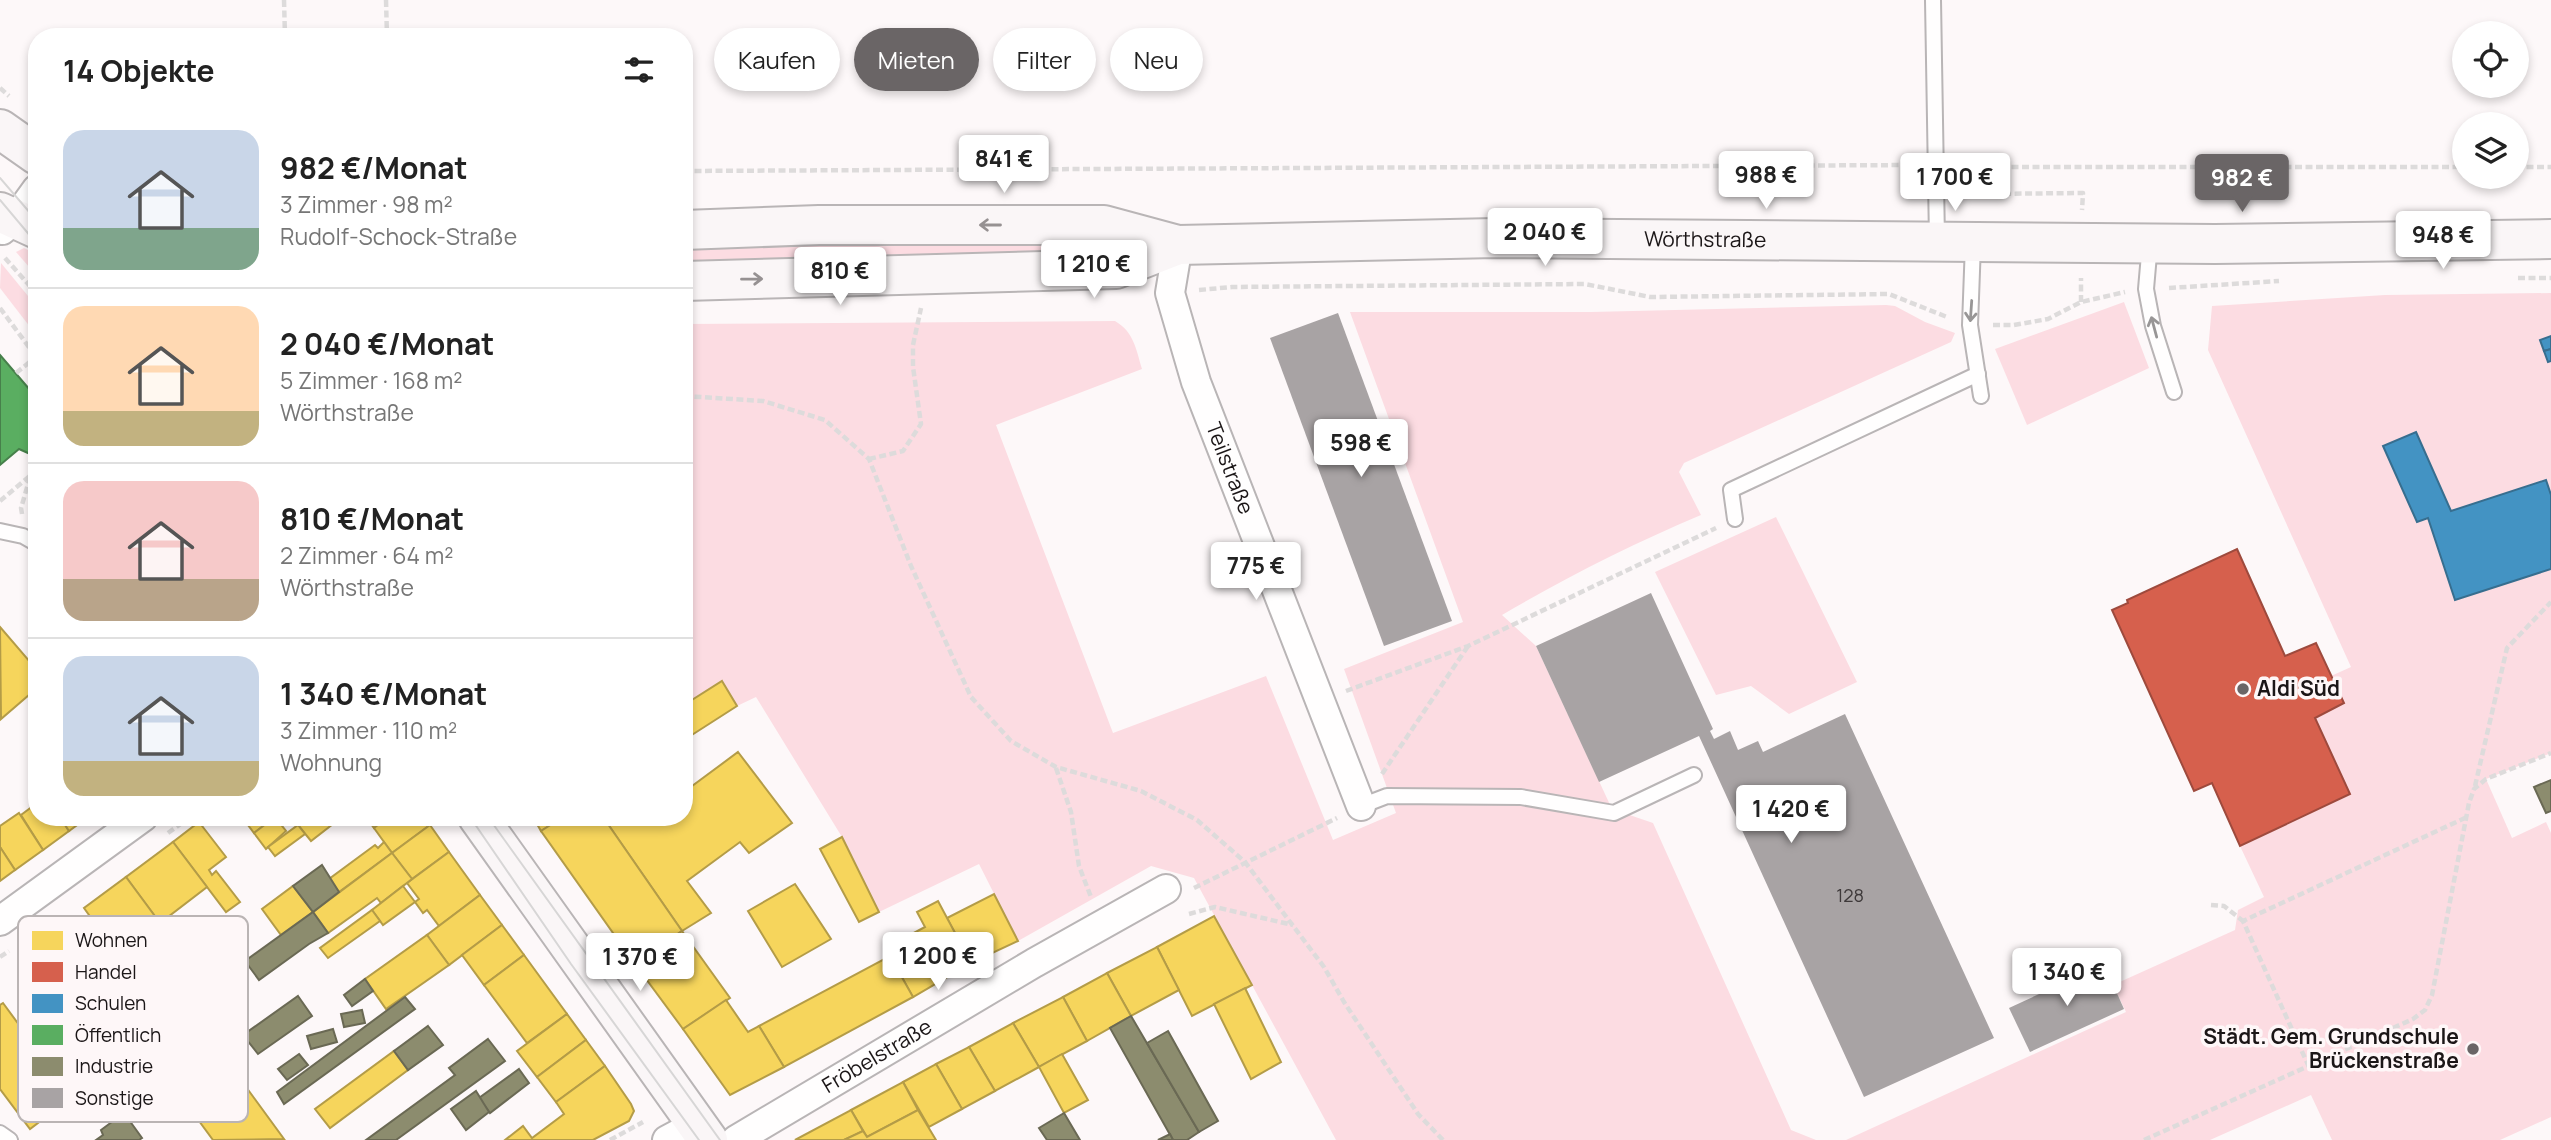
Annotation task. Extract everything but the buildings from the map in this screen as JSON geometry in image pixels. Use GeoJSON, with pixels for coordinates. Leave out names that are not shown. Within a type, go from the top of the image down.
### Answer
{"type":"FeatureCollection","features":[{"type":"Feature","properties":{"kind":"street"},"geometry":{"type":"LineString","coordinates":[[0,129],[28,149]]}},
{"type":"Feature","properties":{"kind":"street","name":"Wörthstraße"},"geometry":{"type":"LineString","coordinates":[[693,230],[819,225],[1104,225],[1178,245],[1495,238],[2150,243],[2551,239]]}},
{"type":"Feature","properties":{"kind":"street","name":"Wörthstraße"},"geometry":{"type":"LineString","coordinates":[[693,281],[1116,269],[1178,245]]}},
{"type":"Feature","properties":{"kind":"street","name":"Teilstraße"},"geometry":{"type":"LineString","coordinates":[[1178,245],[1170,293],[1196,382],[1361,806]]}},
{"type":"Feature","properties":{"kind":"street"},"geometry":{"type":"LineString","coordinates":[[0,921],[132,826]]}},
{"type":"Feature","properties":{"kind":"street"},"geometry":{"type":"LineString","coordinates":[[485,826],[524,880],[681,1130]]}},
{"type":"Feature","properties":{"kind":"street"},"geometry":{"type":"LineString","coordinates":[[505,826],[524,880]]}},
{"type":"Feature","properties":{"kind":"street","name":"Fröbelstraße"},"geometry":{"type":"LineString","coordinates":[[736,1140],[1034,963],[1166,889]]}},
{"type":"Feature","properties":{"kind":"lane"},"geometry":{"type":"LineString","coordinates":[[1933,0],[1935,165],[1955,242],[1981,396]]}},
{"type":"Feature","properties":{"kind":"lane"},"geometry":{"type":"LineString","coordinates":[[2150,243],[2146,289],[2153,326],[2174,392]]}},
{"type":"Feature","properties":{"kind":"lane"},"geometry":{"type":"LineString","coordinates":[[1735,519],[1731,491],[1978,374]]}},
{"type":"Feature","properties":{"kind":"lane"},"geometry":{"type":"LineString","coordinates":[[0,531],[28,539]]}},
{"type":"Feature","properties":{"kind":"lane"},"geometry":{"type":"LineString","coordinates":[[1361,806],[1387,796],[1508,797],[1614,813],[1694,775]]}},
{"type":"Feature","properties":{"kind":"lane"},"geometry":{"type":"LineString","coordinates":[[0,1133],[10,1140]]}},
{"type":"Feature","properties":{"kind":"path"},"geometry":{"type":"LineString","coordinates":[[284,0],[285,28]]}},
{"type":"Feature","properties":{"kind":"path"},"geometry":{"type":"LineString","coordinates":[[386,0],[387,28]]}},
{"type":"Feature","properties":{"kind":"path"},"geometry":{"type":"LineString","coordinates":[[693,171],[1935,165],[1972,168],[2452,167]]}},
{"type":"Feature","properties":{"kind":"path"},"geometry":{"type":"LineString","coordinates":[[2529,167],[2551,167]]}},
{"type":"Feature","properties":{"kind":"path"},"geometry":{"type":"LineString","coordinates":[[0,252],[28,284]]}},
{"type":"Feature","properties":{"kind":"path"},"geometry":{"type":"LineString","coordinates":[[2509,278],[2551,278]]}},
{"type":"Feature","properties":{"kind":"path"},"geometry":{"type":"LineString","coordinates":[[1170,293],[1232,287],[1585,284],[1650,297],[1889,293],[1929,312],[1970,325],[2014,325],[2048,320],[2081,302],[2107,295],[2146,289],[2290,280]]}},
{"type":"Feature","properties":{"kind":"path"},"geometry":{"type":"LineString","coordinates":[[869,459],[903,451],[921,424],[913,367],[913,345],[922,301]]}},
{"type":"Feature","properties":{"kind":"path"},"geometry":{"type":"LineString","coordinates":[[0,308],[28,346]]}},
{"type":"Feature","properties":{"kind":"path"},"geometry":{"type":"LineString","coordinates":[[16,373],[28,363]]}},
{"type":"Feature","properties":{"kind":"path"},"geometry":{"type":"LineString","coordinates":[[693,397],[763,401],[825,420],[869,459],[911,566],[971,697],[1011,741],[1056,767],[1141,791],[1196,820],[1245,862],[1324,967],[1418,1114],[1443,1140]]}},
{"type":"Feature","properties":{"kind":"path"},"geometry":{"type":"LineString","coordinates":[[0,501],[28,477]]}},
{"type":"Feature","properties":{"kind":"path"},"geometry":{"type":"LineString","coordinates":[[23,536],[21,508],[28,486]]}},
{"type":"Feature","properties":{"kind":"path"},"geometry":{"type":"LineString","coordinates":[[1321,701],[1468,646],[1735,519]]}},
{"type":"Feature","properties":{"kind":"path"},"geometry":{"type":"LineString","coordinates":[[2144,1140],[2413,1019],[2425,1010],[2432,995],[2467,817],[2507,648],[2551,602]]}},
{"type":"Feature","properties":{"kind":"path"},"geometry":{"type":"LineString","coordinates":[[1166,889],[1191,890],[1361,806],[1468,646]]}},
{"type":"Feature","properties":{"kind":"path"},"geometry":{"type":"LineString","coordinates":[[2474,789],[2486,779],[2551,753]]}},
{"type":"Feature","properties":{"kind":"path"},"geometry":{"type":"LineString","coordinates":[[1056,767],[1071,811],[1079,866],[1095,908]]}},
{"type":"Feature","properties":{"kind":"path"},"geometry":{"type":"LineString","coordinates":[[2243,921],[2467,817]]}},
{"type":"Feature","properties":{"kind":"path"},"geometry":{"type":"LineString","coordinates":[[2211,905],[2224,906],[2243,921],[2309,1067]]}},
{"type":"Feature","properties":{"kind":"path"},"geometry":{"type":"LineString","coordinates":[[1189,914],[1214,907],[1293,925]]}},
{"type":"Feature","properties":{"kind":"path"},"geometry":{"type":"LineString","coordinates":[[610,1140],[681,1130]]}},
{"type":"Feature","properties":{"kind":"shaded area"},"geometry":{"type":"Polygon","coordinates":[[[1063,237],[1113,245],[1122,251],[693,264],[693,250],[762,243],[1063,237]]]}},
{"type":"Feature","properties":{"kind":"shaded area"},"geometry":{"type":"Polygon","coordinates":[[[24,248],[28,250],[28,266],[16,252],[24,248]]]}},
{"type":"Feature","properties":{"kind":"shaded area"},"geometry":{"type":"Polygon","coordinates":[[[1,263],[28,296],[28,324],[0,288],[1,263]]]}},
{"type":"Feature","properties":{"kind":"shaded area"},"geometry":{"type":"Polygon","coordinates":[[[2551,293],[2551,753],[2486,779],[2512,838],[2546,822],[2551,833],[2551,1117],[2500,1140],[2332,1140],[2311,1095],[2210,1140],[1846,1140],[2126,1012],[2113,985],[2235,930],[2238,910],[2264,897],[2240,846],[2315,718],[2331,676],[2351,667],[2208,350],[2212,306],[2385,295],[2551,293]]]}},
{"type":"Feature","properties":{"kind":"shaded area"},"geometry":{"type":"Polygon","coordinates":[[[2124,302],[2149,368],[2027,425],[1995,349],[2124,302]]]}},
{"type":"Feature","properties":{"kind":"shaded area"},"geometry":{"type":"Polygon","coordinates":[[[1886,305],[1895,306],[1925,322],[1955,333],[1951,342],[1684,463],[1679,472],[1701,515],[1600,562],[1502,615],[1536,646],[1612,809],[1653,823],[1791,1130],[1816,1140],[1336,1140],[1194,878],[1151,866],[1018,941],[979,864],[879,912],[842,837],[756,697],[737,706],[722,681],[693,699],[693,324],[1115,321],[1126,330],[1133,342],[1142,369],[996,425],[1113,733],[1266,676],[1333,840],[1396,813],[1344,669],[1463,622],[1350,312],[1591,312],[1886,305]]]}},
{"type":"Feature","properties":{"kind":"shaded area"},"geometry":{"type":"Polygon","coordinates":[[[1776,517],[1857,682],[1789,714],[1751,686],[1716,695],[1655,572],[1776,517]]]}},
{"type":"Feature","properties":{"kind":"tram line"},"geometry":{"type":"LineString","coordinates":[[0,178],[28,211]]}},
{"type":"Feature","properties":{"kind":"tram line"},"geometry":{"type":"LineString","coordinates":[[0,200],[28,233]]}},
{"type":"Feature","properties":{"kind":"tram line"},"geometry":{"type":"LineString","coordinates":[[476,826],[571,964],[699,1140]]}},
{"type":"Feature","properties":{"kind":"tram line"},"geometry":{"type":"LineString","coordinates":[[494,826],[720,1140]]}},
{"type":"Feature","properties":{"kind":"place","name":"Aldi Süd"},"geometry":{"type":"Point","coordinates":[2243,689]}},
{"type":"Feature","properties":{"kind":"place","name":"Städt. Gem. Grundschule Brückenstraße"},"geometry":{"type":"Point","coordinates":[2473,1049]}}]}
